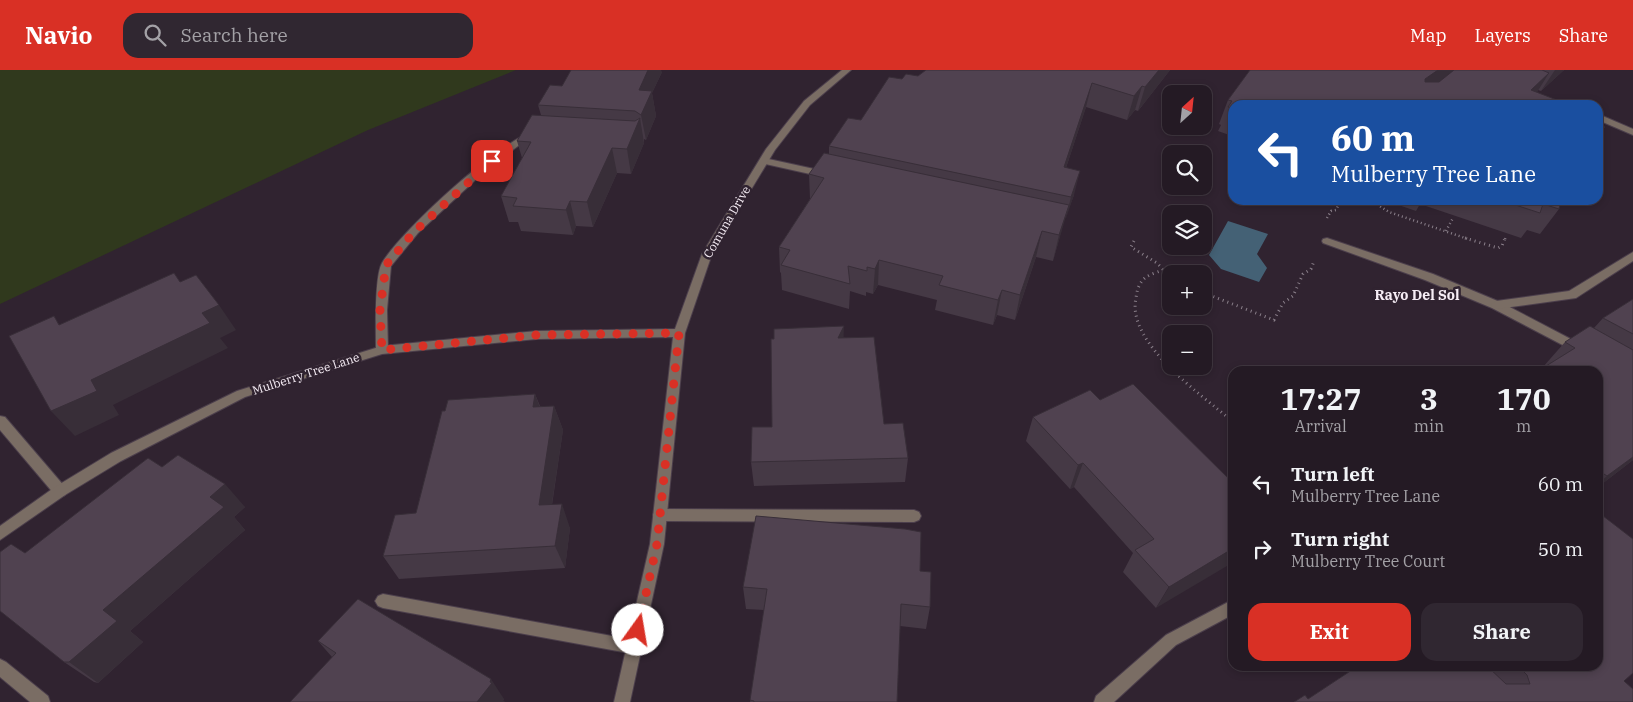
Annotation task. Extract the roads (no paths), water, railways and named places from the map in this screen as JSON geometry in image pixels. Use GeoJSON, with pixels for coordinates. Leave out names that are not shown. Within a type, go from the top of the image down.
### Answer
{"type":"FeatureCollection","features":[{"type":"Feature","properties":{"kind":"street","name":"Comuna Drive"},"geometry":{"type":"LineString","coordinates":[[622,702],[657,544],[679,333],[707,254],[764,161],[808,104],[846,70]]}},
{"type":"Feature","properties":{"kind":"street"},"geometry":{"type":"LineString","coordinates":[[1603,119],[1633,132]]}},
{"type":"Feature","properties":{"kind":"street"},"geometry":{"type":"LineString","coordinates":[[382,350],[380,310],[386,265],[414,232],[480,170],[515,144],[531,135],[546,134]]}},
{"type":"Feature","properties":{"kind":"street"},"geometry":{"type":"LineString","coordinates":[[764,161],[841,178]]}},
{"type":"Feature","properties":{"kind":"street"},"geometry":{"type":"LineString","coordinates":[[1328,241],[1429,277],[1496,305],[1591,356]]}},
{"type":"Feature","properties":{"kind":"street"},"geometry":{"type":"LineString","coordinates":[[1496,305],[1572,295],[1633,256]]}},
{"type":"Feature","properties":{"kind":"street","name":"Mulberry Tree Lane"},"geometry":{"type":"LineString","coordinates":[[0,534],[60,491],[116,457],[241,394],[382,350],[537,335],[679,333]]}},
{"type":"Feature","properties":{"kind":"street"},"geometry":{"type":"LineString","coordinates":[[0,421],[60,491]]}},
{"type":"Feature","properties":{"kind":"street"},"geometry":{"type":"LineString","coordinates":[[660,514],[914,516]]}},
{"type":"Feature","properties":{"kind":"street"},"geometry":{"type":"LineString","coordinates":[[383,601],[634,647]]}},
{"type":"Feature","properties":{"kind":"street"},"geometry":{"type":"LineString","coordinates":[[1102,702],[1172,640],[1228,609]]}},
{"type":"Feature","properties":{"kind":"street"},"geometry":{"type":"LineString","coordinates":[[0,667],[42,702]]}},
{"type":"Feature","properties":{"kind":"water"},"geometry":{"type":"Polygon","coordinates":[[[1228,221],[1268,234],[1257,254],[1267,268],[1259,282],[1221,269],[1209,255],[1212,255],[1212,250],[1228,221]]]}},
{"type":"Feature","properties":{"kind":"district","name":"Rayo Del Sol"},"geometry":{"type":"Point","coordinates":[1417,295]}}]}
